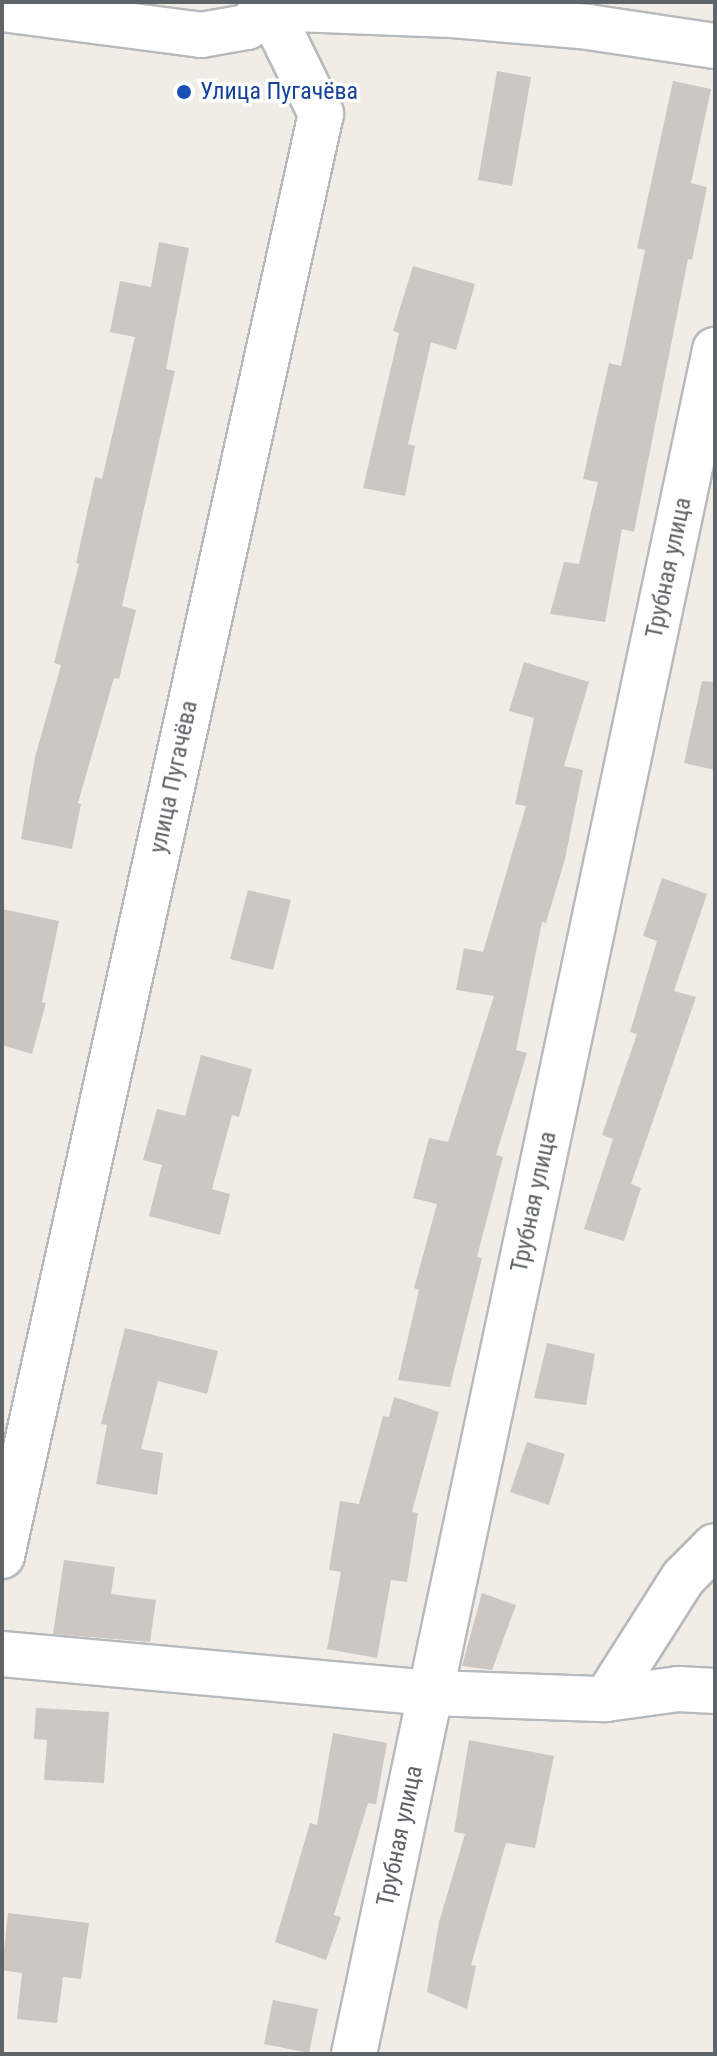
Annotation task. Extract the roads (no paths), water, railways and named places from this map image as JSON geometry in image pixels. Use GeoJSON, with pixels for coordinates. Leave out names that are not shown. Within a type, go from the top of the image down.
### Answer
{"type":"FeatureCollection","features":[{"type":"Feature","properties":{"kind":"street"},"geometry":{"type":"LineString","coordinates":[[2,9],[201,35],[247,27],[271,5],[382,7],[588,27],[715,46]]}},
{"type":"Feature","properties":{"kind":"street","name":"улица Пугачёва"},"geometry":{"type":"LineString","coordinates":[[2,1556],[321,114],[271,5]]}},
{"type":"Feature","properties":{"kind":"street","name":"Трубная улица"},"geometry":{"type":"LineString","coordinates":[[354,2054],[715,350]]}},
{"type":"Feature","properties":{"kind":"street"},"geometry":{"type":"LineString","coordinates":[[606,1699],[683,1578],[715,1546]]}},
{"type":"Feature","properties":{"kind":"street"},"geometry":{"type":"LineString","coordinates":[[2,1654],[430,1693],[606,1699],[678,1689],[715,1691]]}},
{"type":"Feature","properties":{"kind":"place","name":"Улица Пугачёва"},"geometry":{"type":"Point","coordinates":[184,92]}}]}
